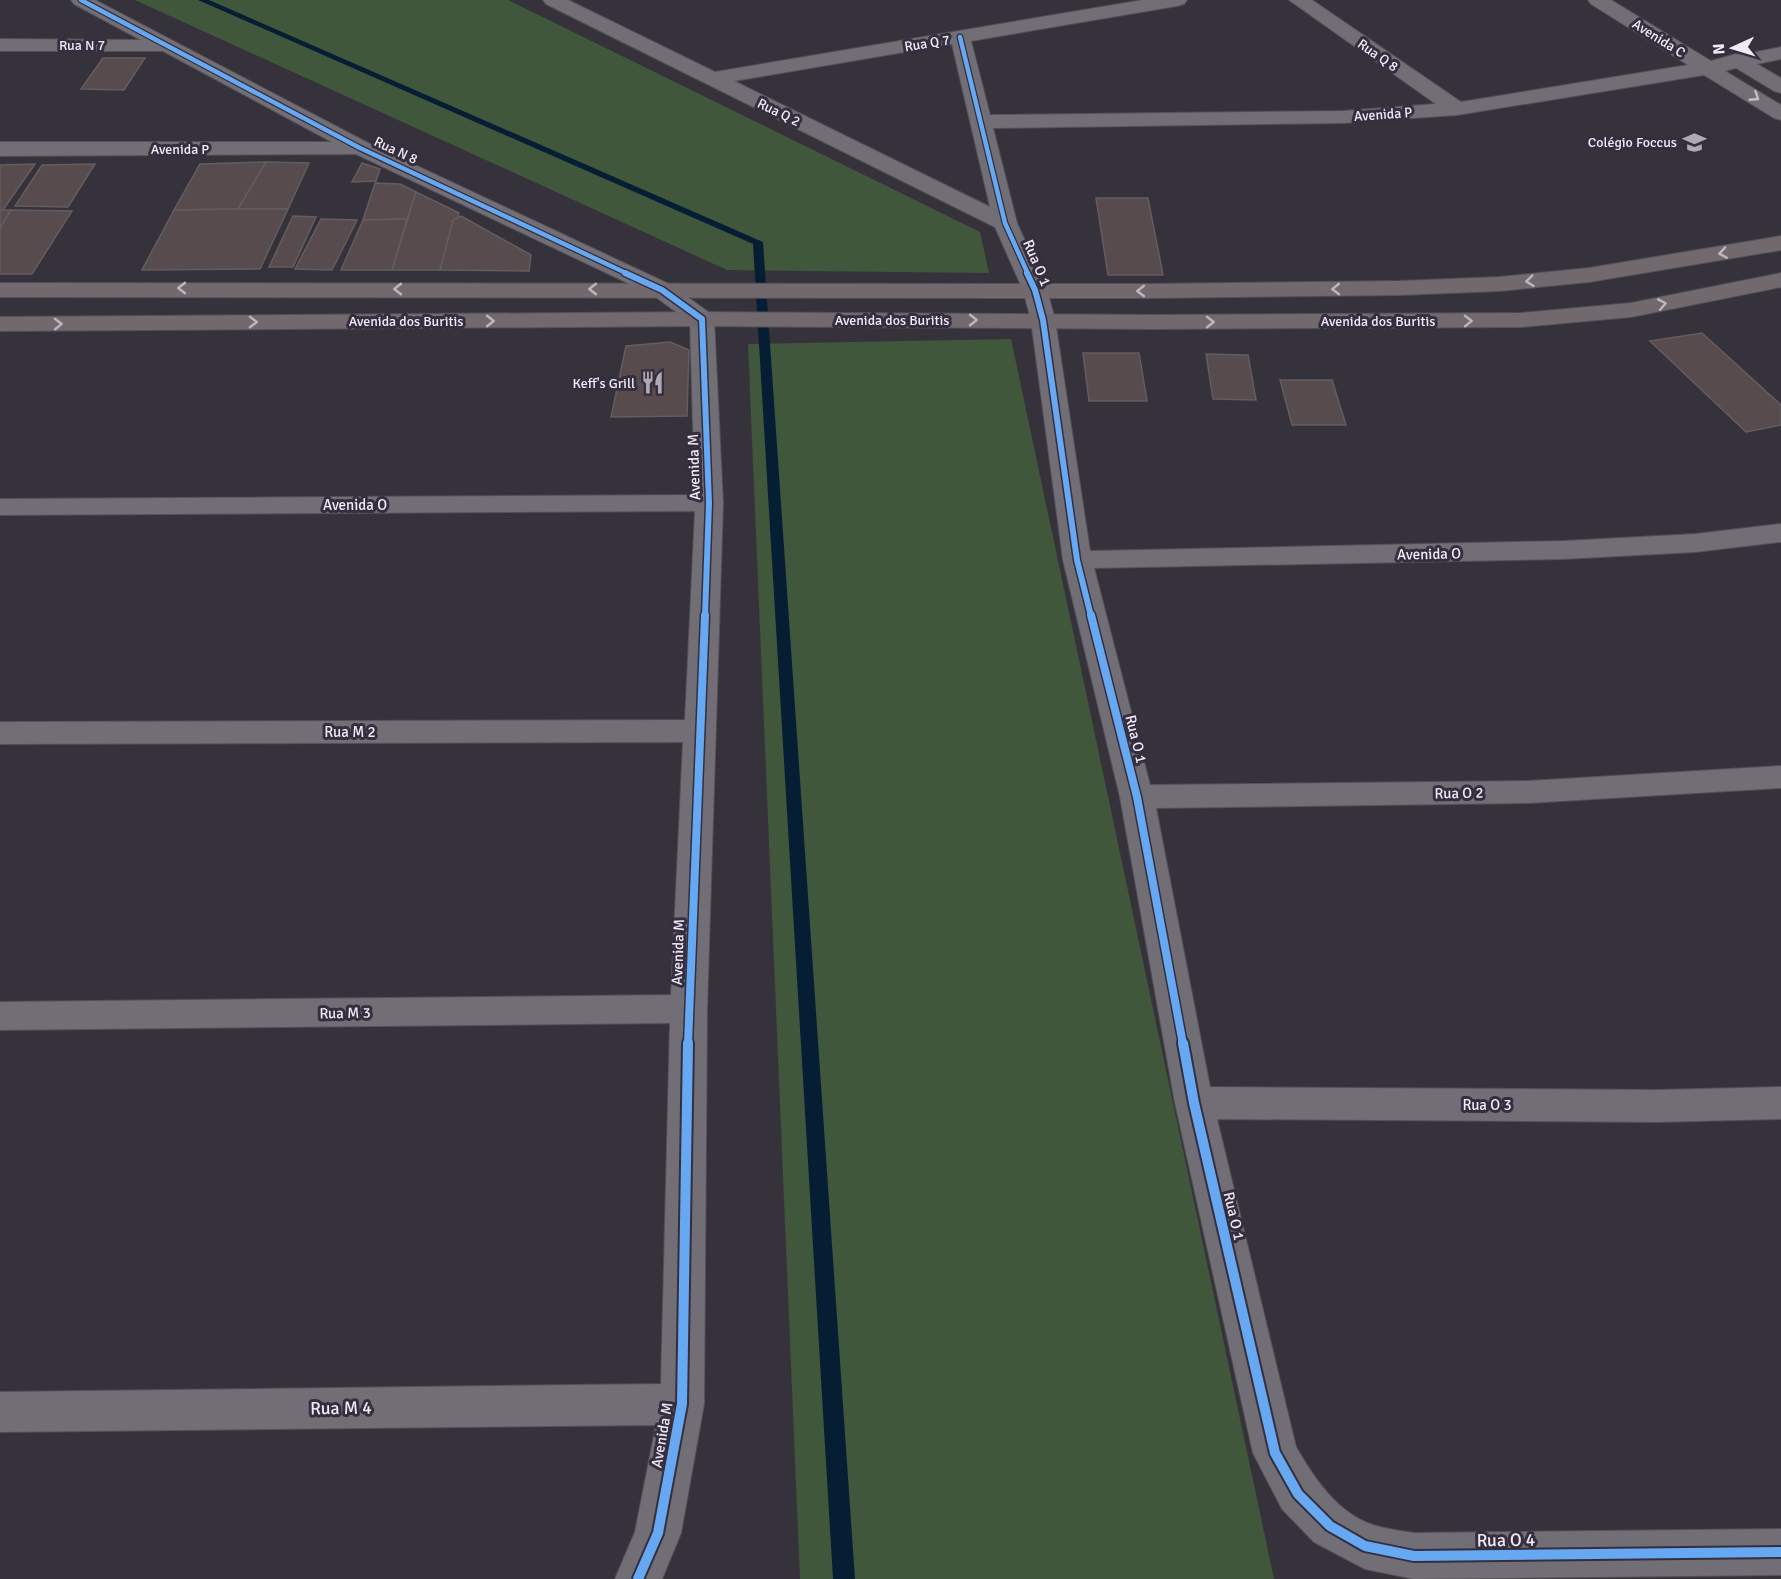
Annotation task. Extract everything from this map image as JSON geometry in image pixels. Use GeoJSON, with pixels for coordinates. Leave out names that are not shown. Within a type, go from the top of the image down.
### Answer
{"type":"FeatureCollection","features":[{"type":"Feature","properties":{"kind":"main road","name":"Avenida dos Buritis"},"geometry":{"type":"LineString","coordinates":[[0,324],[789,320],[1039,305],[1500,284],[1589,275],[1781,243]]}},
{"type":"Feature","properties":{"kind":"main road","name":"Avenida dos Buritis"},"geometry":{"type":"LineString","coordinates":[[0,290],[786,290],[1039,305],[1154,322],[1521,320],[1631,310],[1781,280]]}},
{"type":"Feature","properties":{"kind":"street","name":"Rua N 8"},"geometry":{"type":"LineString","coordinates":[[81,0],[360,148],[662,290],[702,319]]}},
{"type":"Feature","properties":{"kind":"street"},"geometry":{"type":"LineString","coordinates":[[557,2],[592,0]]}},
{"type":"Feature","properties":{"kind":"street","name":"Rua Q 7"},"geometry":{"type":"LineString","coordinates":[[712,78],[1177,0]]}},
{"type":"Feature","properties":{"kind":"street","name":"Rua Q 8"},"geometry":{"type":"LineString","coordinates":[[1299,0],[1457,109]]}},
{"type":"Feature","properties":{"kind":"street","name":"Avenida C"},"geometry":{"type":"LineString","coordinates":[[1598,0],[1781,114]]}},
{"type":"Feature","properties":{"kind":"street","name":"Rua Q 2"},"geometry":{"type":"LineString","coordinates":[[557,2],[1005,223]]}},
{"type":"Feature","properties":{"kind":"street","name":"Rua O 1"},"geometry":{"type":"LineString","coordinates":[[960,37],[1005,223],[1039,305],[1077,560],[1137,797],[1194,1103],[1275,1453]]}},
{"type":"Feature","properties":{"kind":"street","name":"Rua N 7"},"geometry":{"type":"LineString","coordinates":[[0,45],[165,46]]}},
{"type":"Feature","properties":{"kind":"street"},"geometry":{"type":"LineString","coordinates":[[1719,49],[1781,87]]}},
{"type":"Feature","properties":{"kind":"street","name":"Avenida P"},"geometry":{"type":"LineString","coordinates":[[980,122],[1343,117],[1457,109],[1708,68],[1781,53]]}},
{"type":"Feature","properties":{"kind":"street","name":"Avenida P"},"geometry":{"type":"LineString","coordinates":[[0,149],[360,148]]}},
{"type":"Feature","properties":{"kind":"street","name":"Avenida M"},"geometry":{"type":"LineString","coordinates":[[638,1579],[657,1533],[682,1404],[689,1010],[710,503],[702,319]]}},
{"type":"Feature","properties":{"kind":"street","name":"Avenida O"},"geometry":{"type":"LineString","coordinates":[[0,507],[710,503]]}},
{"type":"Feature","properties":{"kind":"street","name":"Avenida O"},"geometry":{"type":"LineString","coordinates":[[1077,560],[1564,550],[1695,543],[1781,532]]}},
{"type":"Feature","properties":{"kind":"street","name":"Rua M 2"},"geometry":{"type":"LineString","coordinates":[[0,733],[701,731]]}},
{"type":"Feature","properties":{"kind":"street","name":"Rua O 2"},"geometry":{"type":"LineString","coordinates":[[1137,797],[1528,792],[1781,777]]}},
{"type":"Feature","properties":{"kind":"street","name":"Rua M 3"},"geometry":{"type":"LineString","coordinates":[[0,1016],[689,1010]]}},
{"type":"Feature","properties":{"kind":"street","name":"Rua O 3"},"geometry":{"type":"LineString","coordinates":[[1194,1103],[1657,1106],[1781,1103]]}},
{"type":"Feature","properties":{"kind":"street","name":"Rua M 4"},"geometry":{"type":"LineString","coordinates":[[0,1412],[682,1404]]}},
{"type":"Feature","properties":{"kind":"street","name":"Rua O 4"},"geometry":{"type":"LineString","coordinates":[[1275,1453],[1298,1494],[1330,1526],[1365,1546],[1414,1556],[1781,1552]]}},
{"type":"Feature","properties":{"kind":"green space"},"geometry":{"type":"Polygon","coordinates":[[[135,0],[508,0],[980,232],[989,273],[727,270],[135,0]]]}},
{"type":"Feature","properties":{"kind":"green space"},"geometry":{"type":"Polygon","coordinates":[[[1011,339],[1274,1579],[800,1579],[748,344],[1011,339]]]}},
{"type":"Feature","properties":{"kind":"building"},"geometry":{"type":"Polygon","coordinates":[[[103,58],[145,58],[124,90],[81,89],[103,58]]]}},
{"type":"Feature","properties":{"kind":"building"},"geometry":{"type":"Polygon","coordinates":[[[266,162],[238,209],[174,210],[200,164],[266,162]]]}},
{"type":"Feature","properties":{"kind":"building"},"geometry":{"type":"Polygon","coordinates":[[[266,162],[309,163],[288,209],[238,209],[266,162]]]}},
{"type":"Feature","properties":{"kind":"building"},"geometry":{"type":"Polygon","coordinates":[[[362,163],[380,169],[376,181],[352,182],[362,163]]]}},
{"type":"Feature","properties":{"kind":"building"},"geometry":{"type":"Polygon","coordinates":[[[35,164],[3,210],[0,210],[0,165],[35,164]]]}},
{"type":"Feature","properties":{"kind":"building"},"geometry":{"type":"Polygon","coordinates":[[[95,164],[68,207],[15,206],[42,165],[95,164]]]}},
{"type":"Feature","properties":{"kind":"building"},"geometry":{"type":"Polygon","coordinates":[[[375,183],[400,184],[416,192],[407,219],[363,220],[375,183]]]}},
{"type":"Feature","properties":{"kind":"building"},"geometry":{"type":"Polygon","coordinates":[[[416,192],[459,213],[440,270],[392,270],[416,192]]]}},
{"type":"Feature","properties":{"kind":"building"},"geometry":{"type":"Polygon","coordinates":[[[1096,198],[1148,198],[1163,275],[1108,275],[1096,198]]]}},
{"type":"Feature","properties":{"kind":"building"},"geometry":{"type":"Polygon","coordinates":[[[288,209],[260,269],[142,270],[174,210],[288,209]]]}},
{"type":"Feature","properties":{"kind":"building"},"geometry":{"type":"Polygon","coordinates":[[[0,210],[11,210],[0,228],[0,210]]]}},
{"type":"Feature","properties":{"kind":"building"},"geometry":{"type":"Polygon","coordinates":[[[11,210],[72,211],[32,274],[0,274],[0,228],[11,210]]]}},
{"type":"Feature","properties":{"kind":"building"},"geometry":{"type":"Polygon","coordinates":[[[293,216],[316,217],[293,267],[269,267],[293,216]]]}},
{"type":"Feature","properties":{"kind":"building"},"geometry":{"type":"Polygon","coordinates":[[[461,216],[531,255],[529,271],[440,270],[453,220],[461,216]]]}},
{"type":"Feature","properties":{"kind":"building"},"geometry":{"type":"Polygon","coordinates":[[[321,219],[357,220],[332,270],[295,269],[321,219]]]}},
{"type":"Feature","properties":{"kind":"building"},"geometry":{"type":"Polygon","coordinates":[[[407,219],[392,270],[341,270],[363,220],[407,219]]]}},
{"type":"Feature","properties":{"kind":"building"},"geometry":{"type":"Polygon","coordinates":[[[1702,333],[1781,405],[1781,425],[1746,432],[1650,341],[1702,333]]]}},
{"type":"Feature","properties":{"kind":"building","name":"Keff's Grill"},"geometry":{"type":"Polygon","coordinates":[[[670,342],[689,350],[687,416],[611,417],[626,346],[670,342]]]}},
{"type":"Feature","properties":{"kind":"building"},"geometry":{"type":"Polygon","coordinates":[[[1083,353],[1139,353],[1147,401],[1089,401],[1083,353]]]}},
{"type":"Feature","properties":{"kind":"building"},"geometry":{"type":"Polygon","coordinates":[[[1206,354],[1248,355],[1256,400],[1213,399],[1206,354]]]}},
{"type":"Feature","properties":{"kind":"building"},"geometry":{"type":"Polygon","coordinates":[[[1280,380],[1332,380],[1346,425],[1292,425],[1280,380]]]}},
{"type":"Feature","properties":{"kind":"waterway"},"geometry":{"type":"LineString","coordinates":[[202,0],[758,242],[844,1579]]}},
{"type":"Feature","properties":{"kind":"cycle path"},"geometry":{"type":"LineString","coordinates":[[81,0],[360,148],[662,290],[702,319],[709,503],[689,1009],[682,1404],[658,1533],[638,1579]]}},
{"type":"Feature","properties":{"kind":"cycle path"},"geometry":{"type":"LineString","coordinates":[[960,37],[1005,223],[1035,290],[1043,320],[1077,560],[1137,797],[1194,1103],[1275,1453],[1298,1494],[1330,1526],[1365,1546],[1414,1556],[1781,1552]]}},
{"type":"Feature","properties":{"kind":"place","name":"Colégio Foccus"},"geometry":{"type":"Point","coordinates":[1695,142]}},
{"type":"Feature","properties":{"kind":"place","name":"Keff's Grill"},"geometry":{"type":"Point","coordinates":[653,383]}}]}
